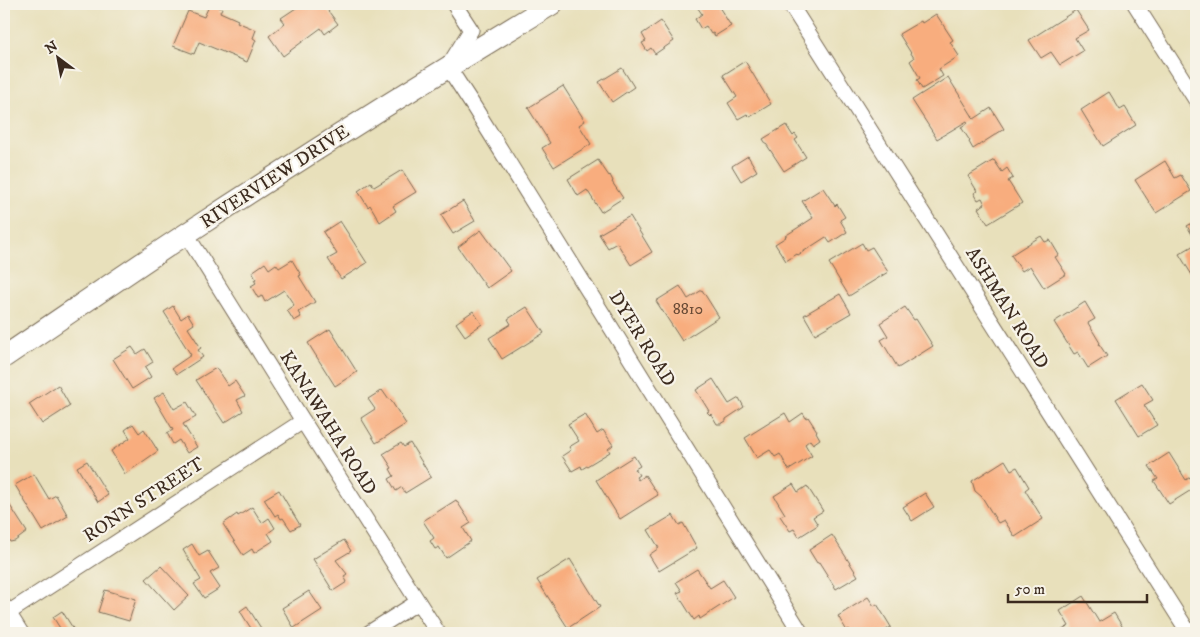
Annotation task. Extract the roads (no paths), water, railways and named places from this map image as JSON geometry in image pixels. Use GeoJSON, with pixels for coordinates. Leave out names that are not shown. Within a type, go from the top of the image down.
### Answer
{"type":"FeatureCollection","features":[{"type":"Feature","properties":{"kind":"street"},"geometry":{"type":"LineString","coordinates":[[448,67],[471,30],[454,4]]}},
{"type":"Feature","properties":{"kind":"street","name":"RIVERVIEW DRIVE"},"geometry":{"type":"LineString","coordinates":[[4,357],[186,234],[448,67],[552,4]]}},
{"type":"Feature","properties":{"kind":"street","name":"ASHMAN ROAD"},"geometry":{"type":"LineString","coordinates":[[790,4],[1189,633]]}},
{"type":"Feature","properties":{"kind":"street"},"geometry":{"type":"LineString","coordinates":[[1135,4],[1196,100]]}},
{"type":"Feature","properties":{"kind":"street","name":"DYER ROAD"},"geometry":{"type":"LineString","coordinates":[[448,67],[801,633]]}},
{"type":"Feature","properties":{"kind":"street","name":"KANAWAHA ROAD"},"geometry":{"type":"LineString","coordinates":[[186,234],[438,633]]}},
{"type":"Feature","properties":{"kind":"street","name":"RONN STREET"},"geometry":{"type":"LineString","coordinates":[[6,610],[303,421]]}},
{"type":"Feature","properties":{"kind":"street"},"geometry":{"type":"LineString","coordinates":[[369,633],[418,602]]}},
{"type":"Feature","properties":{"kind":"street"},"geometry":{"type":"LineString","coordinates":[[6,610],[21,633]]}}]}
